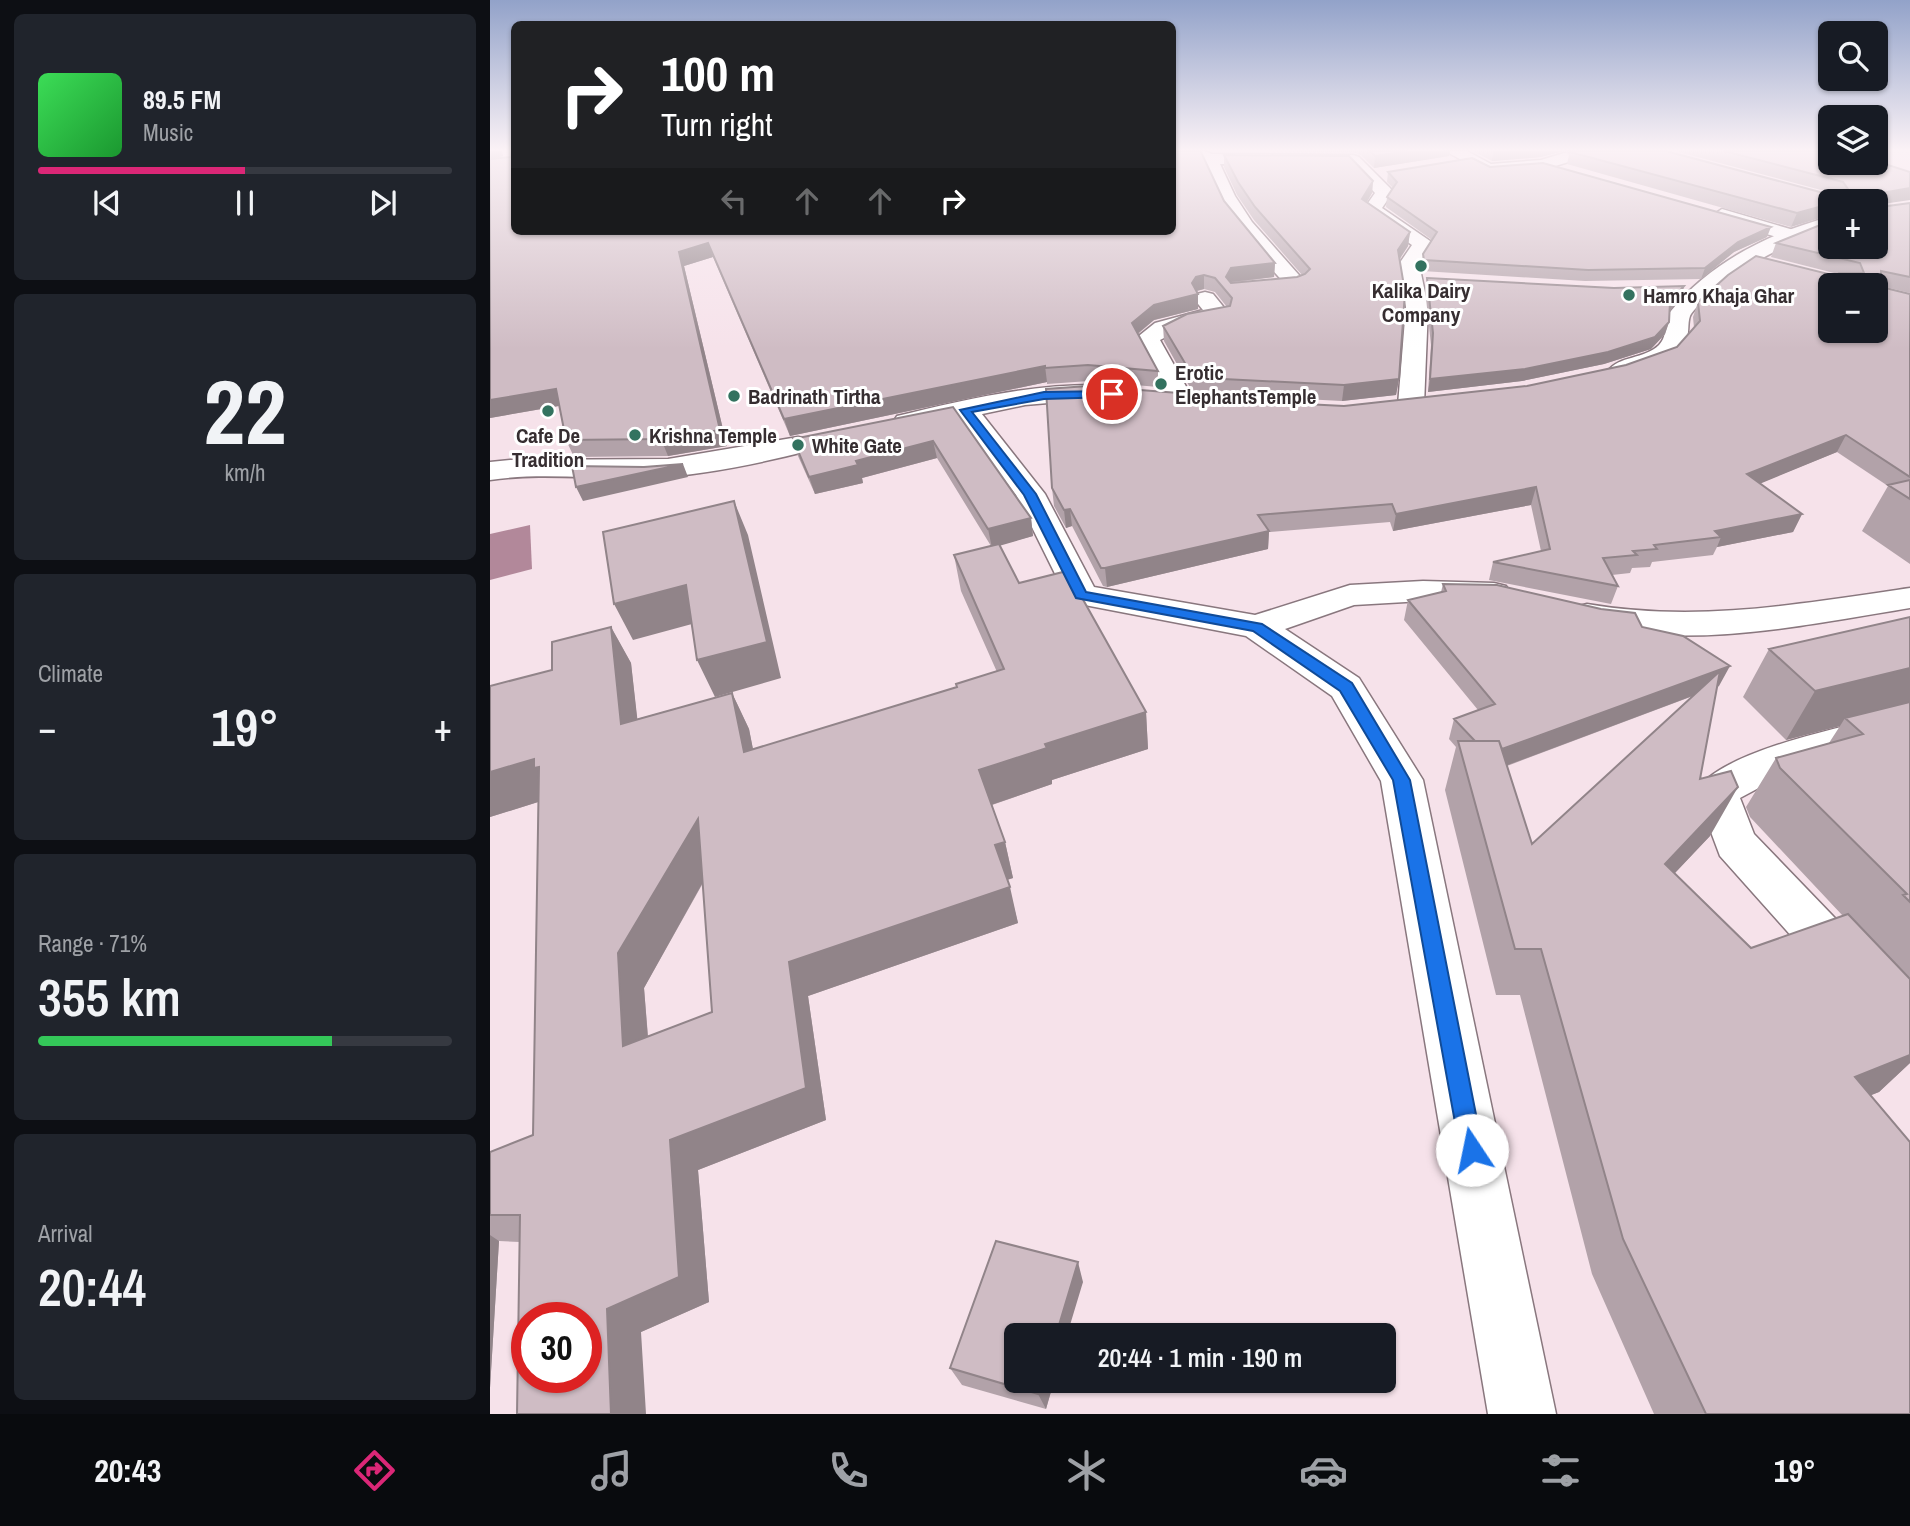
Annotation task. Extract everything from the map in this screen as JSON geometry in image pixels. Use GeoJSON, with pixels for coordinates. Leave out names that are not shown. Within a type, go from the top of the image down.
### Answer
{"type":"FeatureCollection","features":[{"type":"Feature","properties":{"kind":"street"},"geometry":{"type":"LineString","coordinates":[[1237,217],[1295,283],[1267,287]]}},
{"type":"Feature","properties":{"kind":"street"},"geometry":{"type":"LineString","coordinates":[[1384,217],[1423,243],[1409,264],[1417,307],[1411,405]]}},
{"type":"Feature","properties":{"kind":"street"},"geometry":{"type":"LineString","coordinates":[[1729,217],[1790,235]]}},
{"type":"Feature","properties":{"kind":"street"},"geometry":{"type":"LineString","coordinates":[[1599,376],[1661,356],[1673,346],[1680,335],[1679,315],[1704,289],[1742,259],[1790,235],[1818,227]]}},
{"type":"Feature","properties":{"kind":"street"},"geometry":{"type":"LineString","coordinates":[[1742,259],[1768,265]]}},
{"type":"Feature","properties":{"kind":"street"},"geometry":{"type":"LineString","coordinates":[[1410,279],[1436,281]]}},
{"type":"Feature","properties":{"kind":"street"},"geometry":{"type":"LineString","coordinates":[[1677,288],[1704,289]]}},
{"type":"Feature","properties":{"kind":"street"},"geometry":{"type":"LineString","coordinates":[[888,426],[1044,396],[1089,392],[1192,402],[1147,339],[1156,330],[1176,322],[1219,316],[1205,299]]}},
{"type":"Feature","properties":{"kind":"street"},"geometry":{"type":"LineString","coordinates":[[1384,408],[1438,403]]}},
{"type":"Feature","properties":{"kind":"street"},"geometry":{"type":"LineString","coordinates":[[965,410],[1030,494],[1081,595],[1257,627],[1346,687],[1402,780],[1522,1414]]}},
{"type":"Feature","properties":{"kind":"street"},"geometry":{"type":"LineString","coordinates":[[490,471],[552,466],[651,469],[725,459],[811,442]]}},
{"type":"Feature","properties":{"kind":"street"},"geometry":{"type":"LineString","coordinates":[[1257,627],[1350,595],[1423,591],[1492,593],[1594,616],[1682,626],[1765,620],[1910,598]]}},
{"type":"Feature","properties":{"kind":"street"},"geometry":{"type":"LineString","coordinates":[[1910,725],[1780,758],[1717,792],[1736,844],[1910,1032]]}},
{"type":"Feature","properties":{"kind":"shaded area"},"geometry":{"type":"Polygon","coordinates":[[[530,525],[532,569],[490,580],[490,534],[530,525]]]}},
{"type":"Feature","properties":{"kind":"building"},"geometry":{"type":"Polygon","coordinates":[[[490,217],[511,217],[511,235],[1176,235],[1176,217],[1237,217],[1275,263],[1231,268],[1226,277],[1231,283],[1297,277],[1310,269],[1264,217],[1388,217],[1410,232],[1398,250],[1405,292],[1399,379],[1344,385],[1204,378],[1192,375],[1163,326],[1187,314],[1230,306],[1232,298],[1215,278],[1204,275],[1196,277],[1192,283],[1198,294],[1154,305],[1132,323],[1158,371],[1088,365],[1045,366],[784,419],[708,243],[679,252],[720,430],[661,439],[566,440],[556,389],[490,400],[490,217]]]}},
{"type":"Feature","properties":{"kind":"building"},"geometry":{"type":"Polygon","coordinates":[[[1416,217],[1735,217],[1771,227],[1738,242],[1705,268],[1588,270],[1424,260],[1423,254],[1437,232],[1416,217]]]}},
{"type":"Feature","properties":{"kind":"building"},"geometry":{"type":"Polygon","coordinates":[[[1888,217],[1910,217],[1910,277],[1881,271],[1864,273],[1860,263],[1843,259],[1888,259],[1888,217]]]}},
{"type":"Feature","properties":{"kind":"building"},"geometry":{"type":"Polygon","coordinates":[[[1818,226],[1818,253],[1776,243],[1818,226]]]}},
{"type":"Feature","properties":{"kind":"building"},"geometry":{"type":"Polygon","coordinates":[[[1756,256],[1824,273],[1818,273],[1818,343],[1888,343],[1888,289],[1910,294],[1910,477],[1846,435],[1747,474],[1802,514],[1715,531],[1721,537],[1654,545],[1657,549],[1633,551],[1637,555],[1603,558],[1618,586],[1493,562],[1550,549],[1536,487],[1396,514],[1392,504],[1258,515],[1269,531],[1105,568],[1101,568],[1070,509],[1064,510],[1052,488],[1046,389],[1088,386],[1179,393],[1204,399],[1344,406],[1527,386],[1626,365],[1677,347],[1700,321],[1698,302],[1728,275],[1756,256]]]}},
{"type":"Feature","properties":{"kind":"building"},"geometry":{"type":"Polygon","coordinates":[[[1427,278],[1614,288],[1684,286],[1670,302],[1669,322],[1655,337],[1608,352],[1525,369],[1430,379],[1433,333],[1427,278]]]}},
{"type":"Feature","properties":{"kind":"building"},"geometry":{"type":"Polygon","coordinates":[[[953,407],[1031,518],[988,529],[933,441],[856,461],[858,465],[809,477],[793,439],[953,407]]]}},
{"type":"Feature","properties":{"kind":"building"},"geometry":{"type":"Polygon","coordinates":[[[683,464],[576,487],[572,466],[644,467],[683,464]]]}},
{"type":"Feature","properties":{"kind":"building"},"geometry":{"type":"Polygon","coordinates":[[[1910,480],[1910,499],[1888,485],[1910,480]]]}},
{"type":"Feature","properties":{"kind":"building"},"geometry":{"type":"Polygon","coordinates":[[[734,501],[767,642],[697,660],[686,585],[614,604],[603,532],[734,501]]]}},
{"type":"Feature","properties":{"kind":"building"},"geometry":{"type":"Polygon","coordinates":[[[999,544],[1019,583],[1067,571],[1146,712],[1045,744],[1047,748],[979,770],[1005,842],[995,845],[1010,887],[789,962],[806,1088],[670,1140],[679,1277],[607,1309],[611,1414],[517,1414],[517,1393],[602,1393],[602,1302],[519,1302],[520,1215],[490,1215],[490,1152],[533,1135],[539,767],[534,768],[534,759],[490,772],[490,686],[552,670],[552,642],[611,627],[621,724],[732,693],[744,752],[957,687],[956,684],[1004,669],[954,555],[999,544]],[[698,819],[618,953],[623,1046],[712,1012],[698,819]]]}},
{"type":"Feature","properties":{"kind":"building"},"geometry":{"type":"Polygon","coordinates":[[[1443,584],[1497,585],[1601,609],[1635,613],[1642,627],[1683,636],[1730,666],[1502,749],[1499,741],[1475,741],[1454,719],[1495,704],[1408,600],[1446,591],[1443,584]]]}},
{"type":"Feature","properties":{"kind":"building"},"geometry":{"type":"Polygon","coordinates":[[[1910,617],[1910,668],[1815,691],[1769,649],[1910,617]]]}},
{"type":"Feature","properties":{"kind":"building"},"geometry":{"type":"Polygon","coordinates":[[[1720,671],[1700,779],[1731,771],[1738,787],[1665,864],[1751,948],[1848,914],[1910,979],[1910,1055],[1855,1077],[1910,1142],[1910,1414],[1706,1414],[1623,1239],[1541,949],[1515,949],[1458,741],[1499,741],[1532,844],[1720,671]]]}},
{"type":"Feature","properties":{"kind":"building"},"geometry":{"type":"Polygon","coordinates":[[[1910,702],[1910,902],[1903,895],[1907,894],[1780,768],[1776,758],[1863,734],[1845,718],[1910,702]]]}},
{"type":"Feature","properties":{"kind":"building"},"geometry":{"type":"Polygon","coordinates":[[[996,1241],[1078,1262],[1060,1323],[1004,1323],[1004,1384],[950,1368],[996,1241]]]}},
{"type":"Feature","properties":{"kind":"place","name":"Kalika Dairy Company"},"geometry":{"type":"Point","coordinates":[1421,266]}},
{"type":"Feature","properties":{"kind":"place","name":"Hamro Khaja Ghar"},"geometry":{"type":"Point","coordinates":[1629,295]}},
{"type":"Feature","properties":{"kind":"place","name":"Erotic ElephantsTemple"},"geometry":{"type":"Point","coordinates":[1161,384]}},
{"type":"Feature","properties":{"kind":"place","name":"Badrinath Tirtha"},"geometry":{"type":"Point","coordinates":[734,396]}},
{"type":"Feature","properties":{"kind":"place","name":"Cafe De Tradition"},"geometry":{"type":"Point","coordinates":[548,411]}},
{"type":"Feature","properties":{"kind":"place","name":"Krishna Temple"},"geometry":{"type":"Point","coordinates":[635,435]}},
{"type":"Feature","properties":{"kind":"place","name":"White Gate"},"geometry":{"type":"Point","coordinates":[798,445]}},
{"type":"Feature","properties":{"kind":"route"},"geometry":{"type":"LineString","coordinates":[[1112,394],[1089,392],[1044,396],[965,410],[1030,494],[1081,595],[1257,627],[1346,687],[1402,780],[1472,1150]]}}]}
